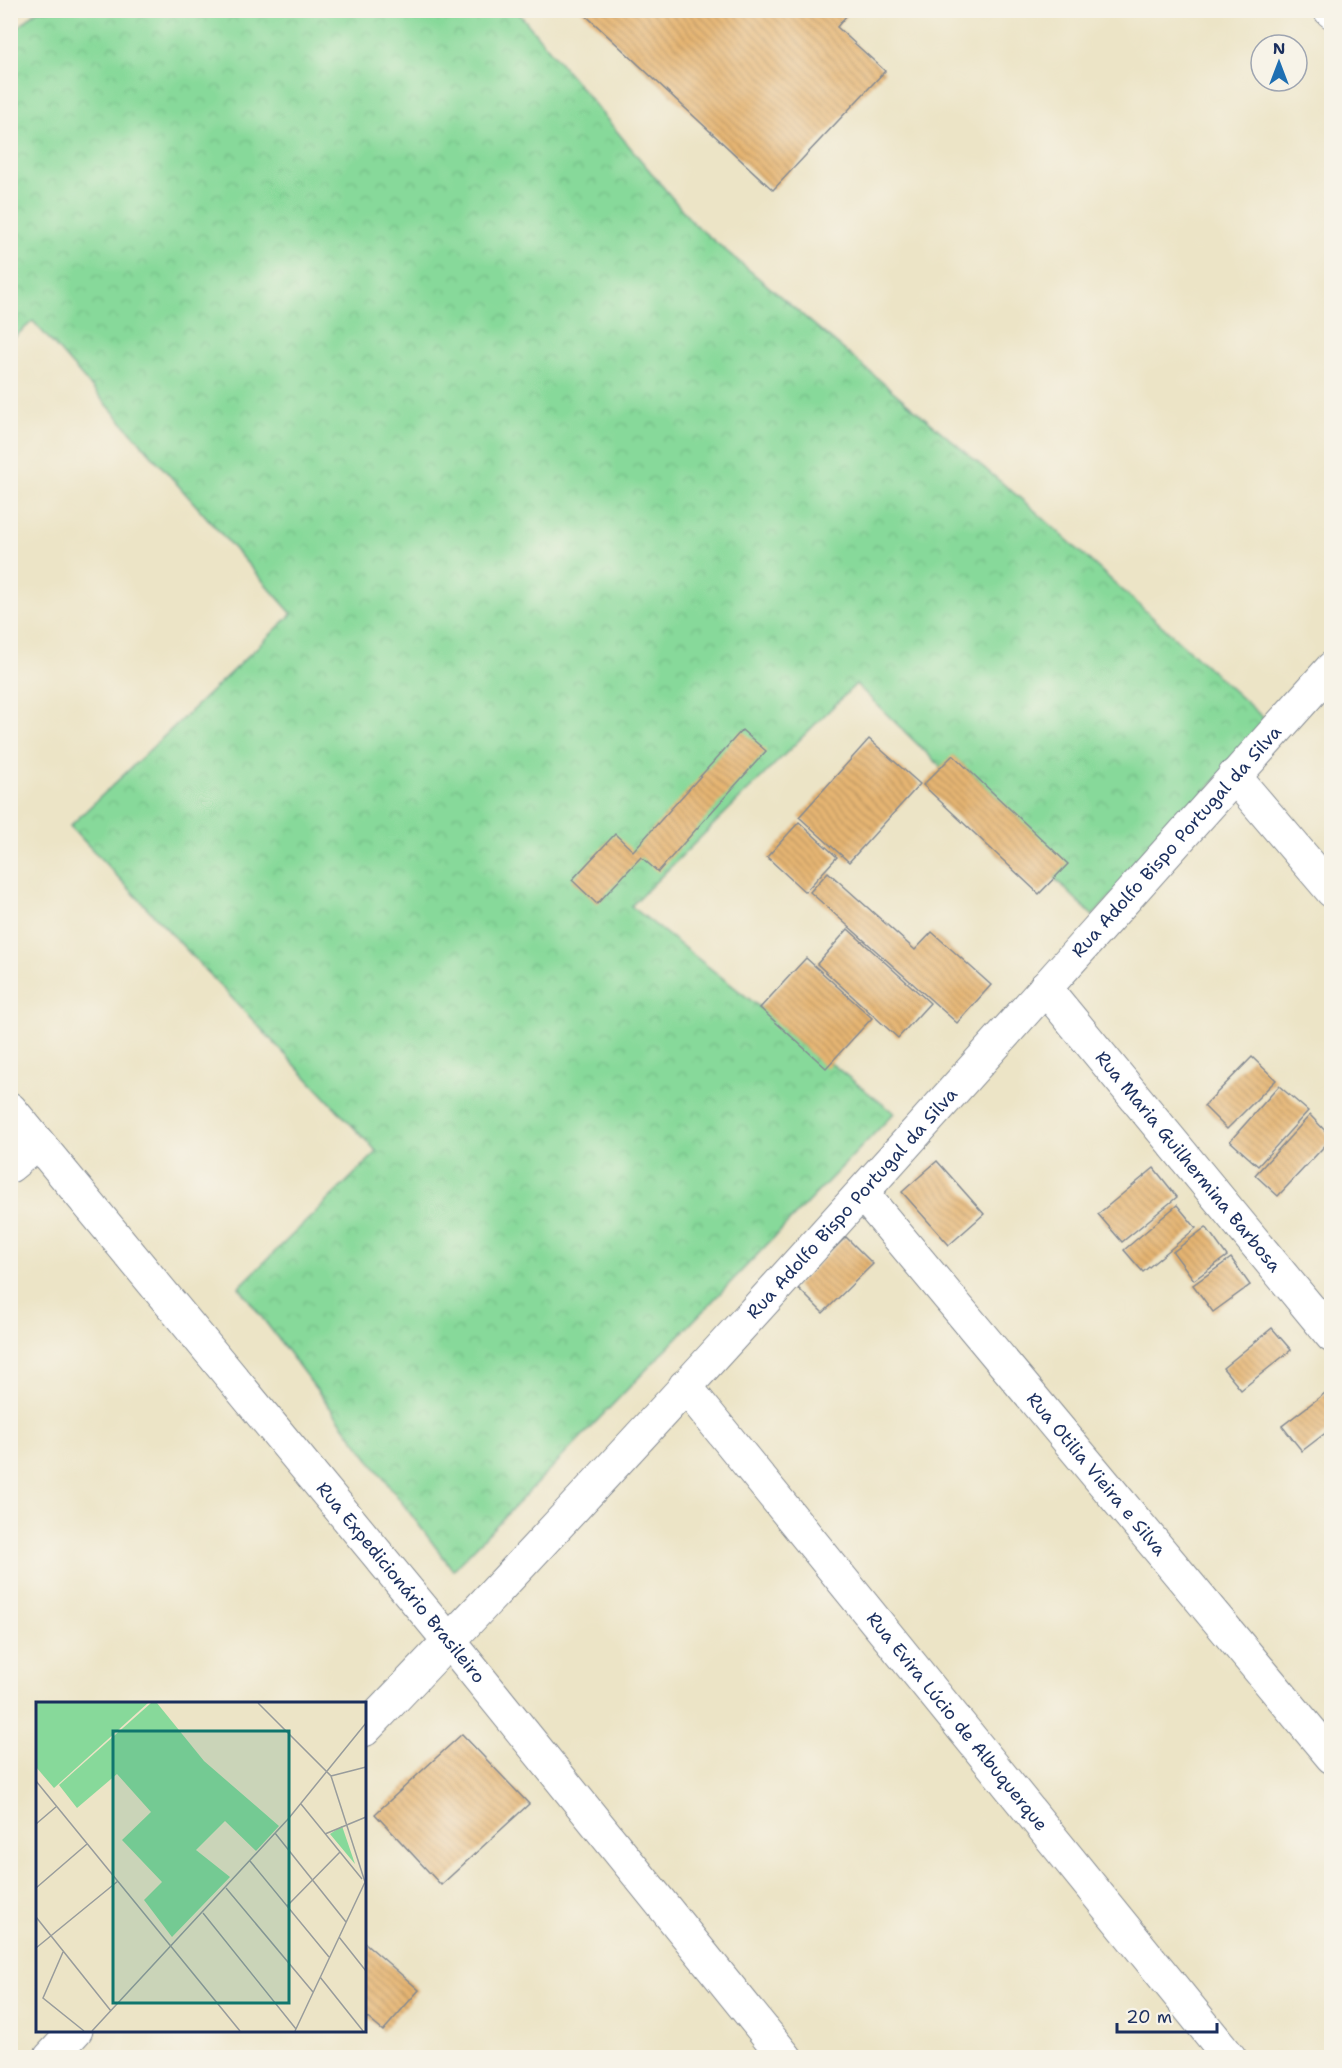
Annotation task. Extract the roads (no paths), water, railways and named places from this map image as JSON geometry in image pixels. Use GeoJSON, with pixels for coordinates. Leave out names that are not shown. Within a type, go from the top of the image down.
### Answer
{"type":"FeatureCollection","features":[{"type":"Feature","properties":{"kind":"street","name":"Rua Adolfo Bispo Portugal da Silva"},"geometry":{"type":"LineString","coordinates":[[366,1729],[450,1642],[862,1193],[1332,668]]}},
{"type":"Feature","properties":{"kind":"street"},"geometry":{"type":"LineString","coordinates":[[1234,776],[1332,891]]}},
{"type":"Feature","properties":{"kind":"street","name":"Rua Maria Guilhermina Barbosa"},"geometry":{"type":"LineString","coordinates":[[1045,988],[1331,1333]]}},
{"type":"Feature","properties":{"kind":"street","name":"Rua Expedicionário Brasileiro"},"geometry":{"type":"LineString","coordinates":[[10,1109],[450,1642],[786,2058]]}},
{"type":"Feature","properties":{"kind":"street"},"geometry":{"type":"LineString","coordinates":[[10,1166],[38,1143]]}},
{"type":"Feature","properties":{"kind":"street","name":"Rua Otilia Vieira e Silva"},"geometry":{"type":"LineString","coordinates":[[862,1193],[1332,1757]]}},
{"type":"Feature","properties":{"kind":"street","name":"Rua Evira Lúcio de Albuquerque"},"geometry":{"type":"LineString","coordinates":[[685,1386],[1230,2058]]}},
{"type":"Feature","properties":{"kind":"street"},"geometry":{"type":"LineString","coordinates":[[51,2058],[75,2032]]}}]}
